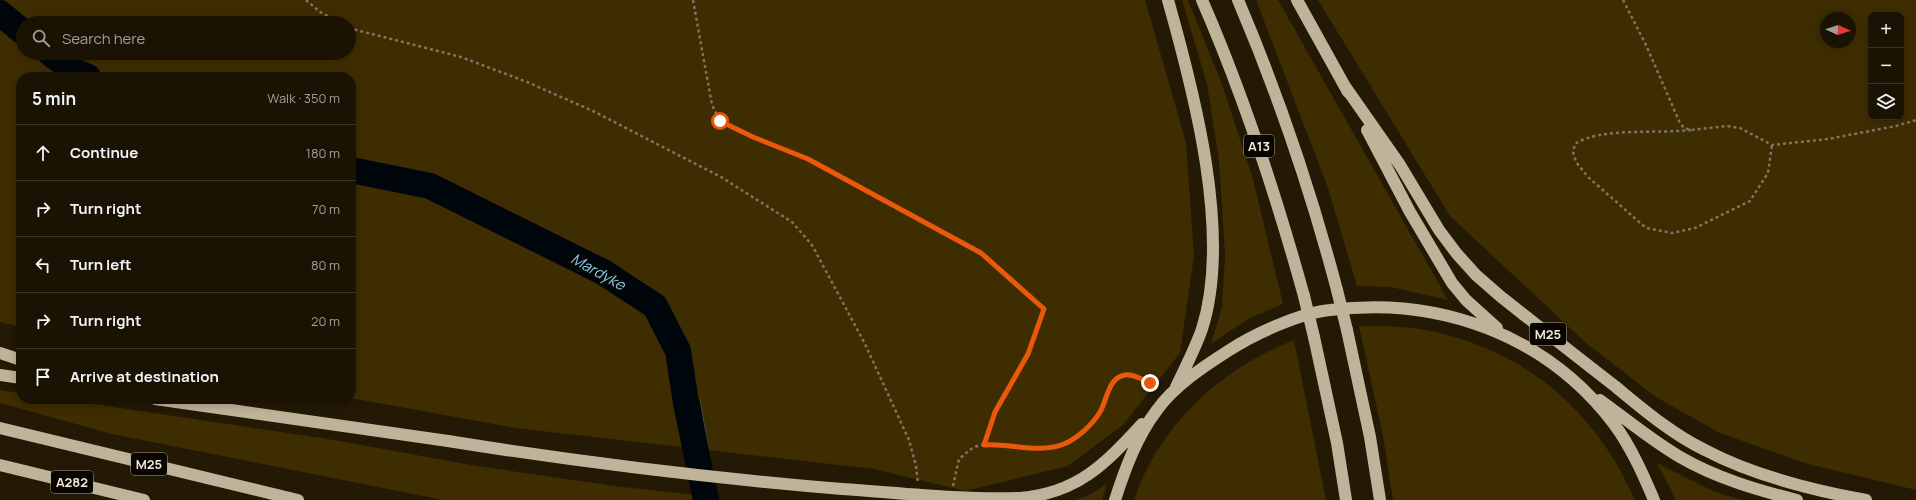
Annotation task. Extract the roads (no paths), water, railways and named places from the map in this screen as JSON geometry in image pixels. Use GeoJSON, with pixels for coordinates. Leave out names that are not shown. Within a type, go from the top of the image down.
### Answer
{"type":"FeatureCollection","features":[{"type":"Feature","properties":{"kind":"highway"},"geometry":{"type":"LineString","coordinates":[[1168,0],[1185,60],[1204,155],[1212,225],[1211,276],[1202,328],[1171,394]]}},
{"type":"Feature","properties":{"kind":"highway","name":"A13"},"geometry":{"type":"LineString","coordinates":[[1202,0],[1234,76],[1284,224],[1314,337],[1337,443],[1346,500]]}},
{"type":"Feature","properties":{"kind":"highway","name":"A13"},"geometry":{"type":"LineString","coordinates":[[1238,0],[1263,59],[1300,162],[1338,290],[1370,437],[1380,500]]}},
{"type":"Feature","properties":{"kind":"highway"},"geometry":{"type":"LineString","coordinates":[[1297,0],[1344,85],[1410,212],[1452,283],[1472,305],[1506,335]]}},
{"type":"Feature","properties":{"kind":"highway","name":"M25"},"geometry":{"type":"LineString","coordinates":[[1344,85],[1400,165],[1439,230],[1457,254],[1476,275],[1500,296],[1669,429],[1704,450],[1733,464],[1770,477],[1827,492],[1866,500]]}},
{"type":"Feature","properties":{"kind":"highway"},"geometry":{"type":"LineString","coordinates":[[189,404],[589,462],[748,480],[904,494],[984,498],[1020,498],[1052,492],[1089,476],[1118,450],[1171,394],[1215,359],[1255,335],[1328,310],[1384,307],[1422,310],[1461,318],[1506,335],[1529,348],[1574,382],[1679,456],[1717,475],[1797,500]]}},
{"type":"Feature","properties":{"kind":"highway"},"geometry":{"type":"LineString","coordinates":[[0,353],[16,358]]}},
{"type":"Feature","properties":{"kind":"highway"},"geometry":{"type":"LineString","coordinates":[[0,375],[16,377]]}},
{"type":"Feature","properties":{"kind":"highway"},"geometry":{"type":"LineString","coordinates":[[1574,382],[1595,402],[1615,425],[1641,470],[1654,500]]}},
{"type":"Feature","properties":{"kind":"highway"},"geometry":{"type":"LineString","coordinates":[[212,404],[256,414]]}},
{"type":"Feature","properties":{"kind":"highway"},"geometry":{"type":"LineString","coordinates":[[1115,500],[1133,454],[1156,410]]}},
{"type":"Feature","properties":{"kind":"highway","name":"M25"},"geometry":{"type":"LineString","coordinates":[[0,428],[298,500]]}},
{"type":"Feature","properties":{"kind":"highway","name":"A282"},"geometry":{"type":"LineString","coordinates":[[0,465],[144,500]]}},
{"type":"Feature","properties":{"kind":"waterway","name":"Mardyke"},"geometry":{"type":"LineString","coordinates":[[0,13],[16,26]]}},
{"type":"Feature","properties":{"kind":"waterway","name":"Mardyke"},"geometry":{"type":"LineString","coordinates":[[59,60],[76,72]]}},
{"type":"Feature","properties":{"kind":"waterway","name":"Mardyke"},"geometry":{"type":"LineString","coordinates":[[356,171],[430,186],[603,272],[655,306],[678,351],[686,403],[706,500]]}}]}
